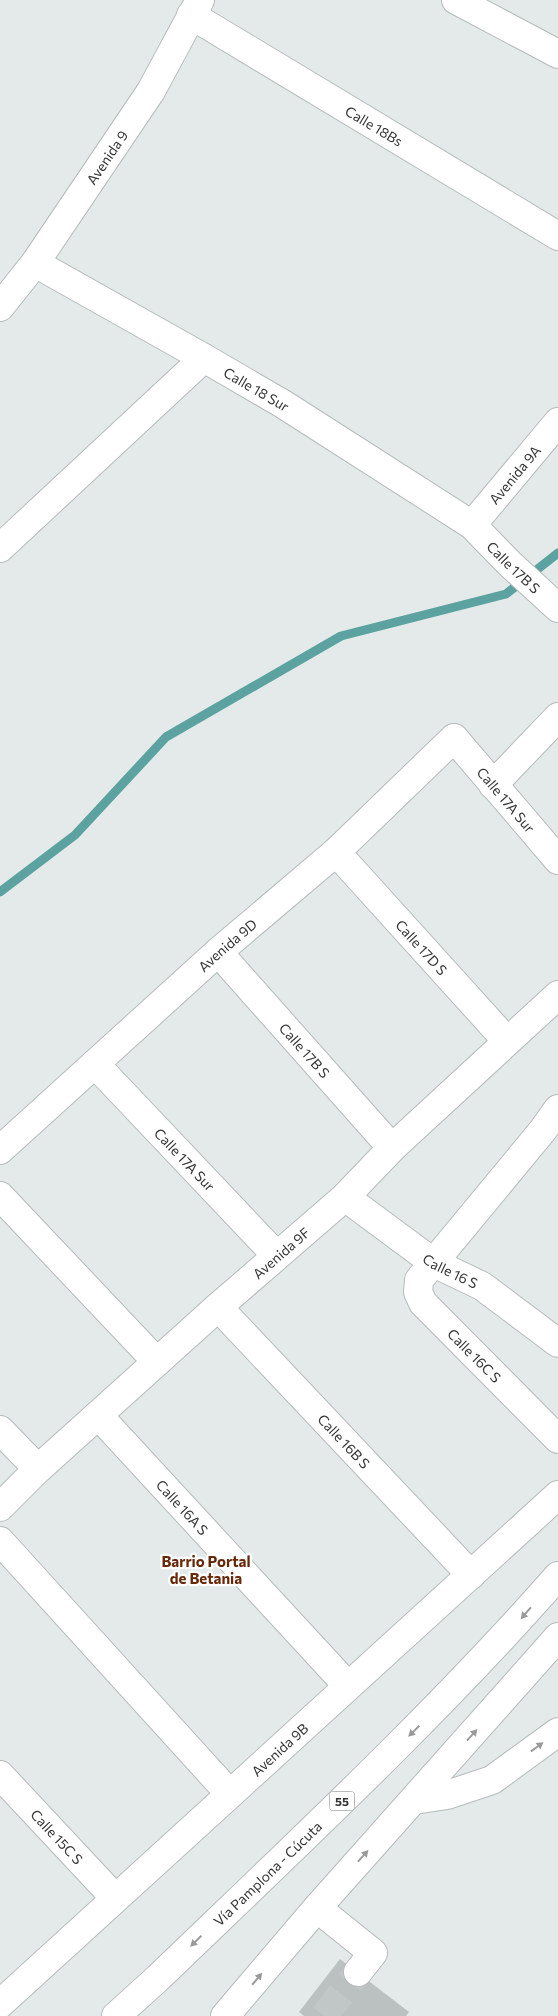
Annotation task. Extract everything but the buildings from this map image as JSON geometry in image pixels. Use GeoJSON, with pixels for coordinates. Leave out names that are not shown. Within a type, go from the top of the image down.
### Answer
{"type":"FeatureCollection","features":[{"type":"Feature","properties":{"kind":"main road"},"geometry":{"type":"LineString","coordinates":[[456,0],[558,54]]}},
{"type":"Feature","properties":{"kind":"main road","name":"Calle 18Bs"},"geometry":{"type":"LineString","coordinates":[[196,8],[558,236]]}},
{"type":"Feature","properties":{"kind":"main road","name":"Avenida 9"},"geometry":{"type":"LineString","coordinates":[[0,307],[35,263],[151,91],[196,8]]}},
{"type":"Feature","properties":{"kind":"main road","name":"Calle 18 Sur"},"geometry":{"type":"LineString","coordinates":[[35,263],[283,404],[472,525]]}},
{"type":"Feature","properties":{"kind":"main road"},"geometry":{"type":"LineString","coordinates":[[0,548],[204,358]]}},
{"type":"Feature","properties":{"kind":"main road","name":"Avenida 9A"},"geometry":{"type":"LineString","coordinates":[[472,525],[558,422]]}},
{"type":"Feature","properties":{"kind":"main road","name":"Calle 17B S"},"geometry":{"type":"LineString","coordinates":[[472,525],[553,604]]}},
{"type":"Feature","properties":{"kind":"main road"},"geometry":{"type":"LineString","coordinates":[[493,785],[558,717]]}},
{"type":"Feature","properties":{"kind":"main road","name":"Calle 17A Sur"},"geometry":{"type":"LineString","coordinates":[[454,738],[558,860]]}},
{"type":"Feature","properties":{"kind":"main road","name":"Avenida 9D"},"geometry":{"type":"LineString","coordinates":[[0,1150],[218,952],[336,852],[454,738]]}},
{"type":"Feature","properties":{"kind":"main road","name":"Calle 17D S"},"geometry":{"type":"LineString","coordinates":[[336,852],[507,1041]]}},
{"type":"Feature","properties":{"kind":"main road","name":"Calle 17B S"},"geometry":{"type":"LineString","coordinates":[[218,952],[392,1148]]}},
{"type":"Feature","properties":{"kind":"main road","name":"Avenida 9F"},"geometry":{"type":"LineString","coordinates":[[0,1507],[38,1469],[218,1307],[345,1197],[392,1148],[558,995]]}},
{"type":"Feature","properties":{"kind":"main road","name":"Calle 17A Sur"},"geometry":{"type":"LineString","coordinates":[[95,1064],[276,1255]]}},
{"type":"Feature","properties":{"kind":"main road"},"geometry":{"type":"LineString","coordinates":[[434,1262],[553,1126]]}},
{"type":"Feature","properties":{"kind":"main road"},"geometry":{"type":"LineString","coordinates":[[0,1196],[157,1362]]}},
{"type":"Feature","properties":{"kind":"main road","name":"Calle 16 S"},"geometry":{"type":"LineString","coordinates":[[345,1197],[434,1262],[482,1286],[558,1343]]}},
{"type":"Feature","properties":{"kind":"main road","name":"Calle 16C S"},"geometry":{"type":"LineString","coordinates":[[434,1262],[419,1280],[418,1292],[423,1303],[558,1439]]}},
{"type":"Feature","properties":{"kind":"main road","name":"Calle 16B S"},"geometry":{"type":"LineString","coordinates":[[218,1307],[471,1575]]}},
{"type":"Feature","properties":{"kind":"main road","name":"Calle 16A S"},"geometry":{"type":"LineString","coordinates":[[98,1415],[348,1686]]}},
{"type":"Feature","properties":{"kind":"main road"},"geometry":{"type":"LineString","coordinates":[[0,1430],[38,1469]]}},
{"type":"Feature","properties":{"kind":"main road","name":"Avenida 9B"},"geometry":{"type":"LineString","coordinates":[[0,2004],[558,1495]]}},
{"type":"Feature","properties":{"kind":"main road"},"geometry":{"type":"LineString","coordinates":[[0,1541],[230,1794]]}},
{"type":"Feature","properties":{"kind":"main road","name":"Vía Pamplona - Cúcuta"},"geometry":{"type":"LineString","coordinates":[[116,2016],[418,1727],[512,1628],[558,1576]]}},
{"type":"Feature","properties":{"kind":"main road"},"geometry":{"type":"LineString","coordinates":[[225,2016],[317,1908],[558,1637]]}},
{"type":"Feature","properties":{"kind":"main road"},"geometry":{"type":"LineString","coordinates":[[414,1800],[447,1795],[492,1780],[558,1732]]}},
{"type":"Feature","properties":{"kind":"main road","name":"Calle 15C S"},"geometry":{"type":"LineString","coordinates":[[0,1775],[115,1898]]}},
{"type":"Feature","properties":{"kind":"main road"},"geometry":{"type":"LineString","coordinates":[[317,1908],[373,1953],[358,1972]]}},
{"type":"Feature","properties":{"kind":"waterway"},"geometry":{"type":"LineString","coordinates":[[0,892],[75,835],[166,737],[341,636],[506,594],[558,553]]}},
{"type":"Feature","properties":{"kind":"tunnel"},"geometry":{"type":"LineString","coordinates":[[324,2016],[358,1972]]}},
{"type":"Feature","properties":{"kind":"district","name":"Barrio Portal de Betania"},"geometry":{"type":"Point","coordinates":[206,1570]}}]}
